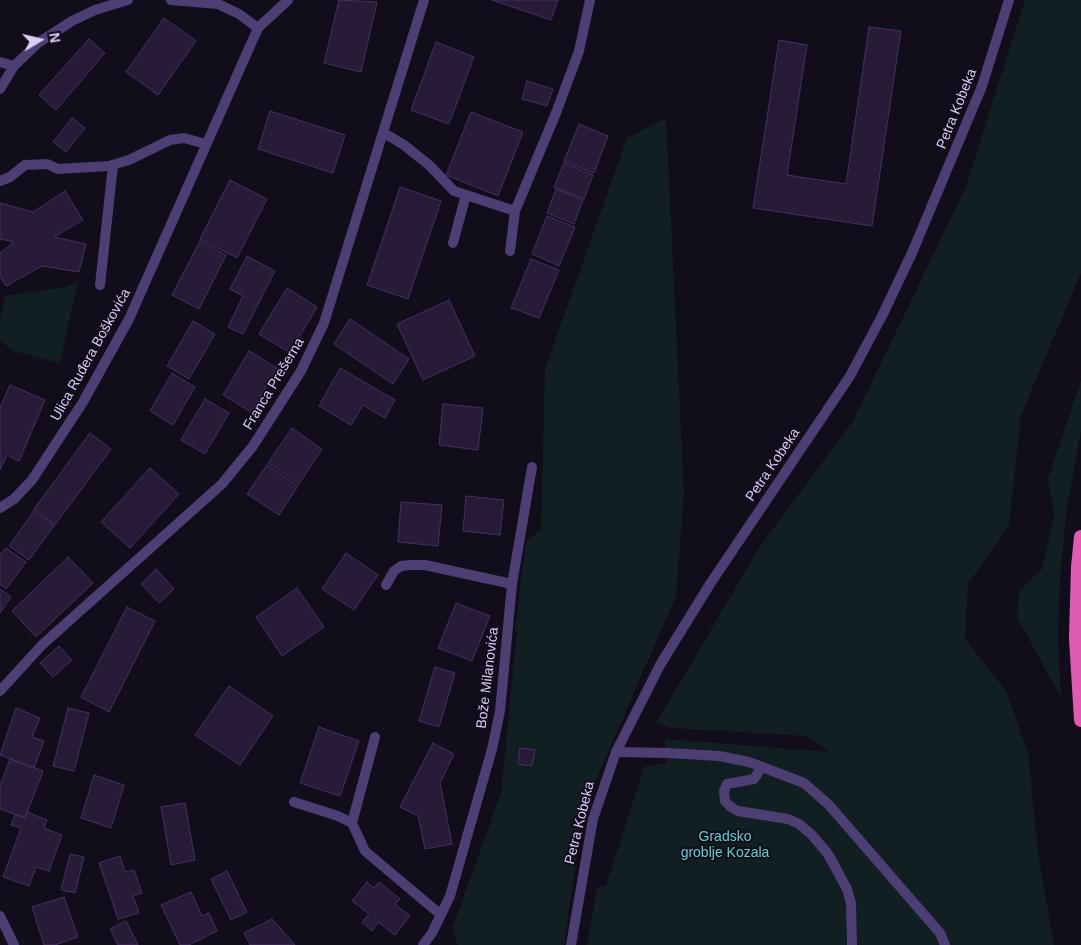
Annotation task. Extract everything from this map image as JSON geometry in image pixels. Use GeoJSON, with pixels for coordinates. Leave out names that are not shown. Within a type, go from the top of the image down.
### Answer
{"type":"FeatureCollection","features":[{"type":"Feature","properties":{"kind":"highway"},"geometry":{"type":"LineString","coordinates":[[1081,538],[1078,567],[1076,638],[1081,720]]}},
{"type":"Feature","properties":{"kind":"street"},"geometry":{"type":"LineString","coordinates":[[0,89],[14,66],[38,43],[72,21],[123,0],[128,0]]}},
{"type":"Feature","properties":{"kind":"street"},"geometry":{"type":"LineString","coordinates":[[171,0],[218,4],[239,14],[258,28],[288,0]]}},
{"type":"Feature","properties":{"kind":"street","name":"Franca Prešerna"},"geometry":{"type":"LineString","coordinates":[[0,691],[42,645],[222,484],[253,446],[301,371],[324,323],[424,0]]}},
{"type":"Feature","properties":{"kind":"street"},"geometry":{"type":"LineString","coordinates":[[510,251],[515,211],[556,113],[579,51],[590,0]]}},
{"type":"Feature","properties":{"kind":"street","name":"Petra Kobeka"},"geometry":{"type":"LineString","coordinates":[[571,945],[593,819],[616,752],[660,666],[705,592],[850,376],[882,316],[912,253],[982,86],[1009,0]]}},
{"type":"Feature","properties":{"kind":"street","name":"Ulica Ruđera Boškovića"},"geometry":{"type":"LineString","coordinates":[[0,508],[14,499],[32,480],[83,402],[130,319],[258,28]]}},
{"type":"Feature","properties":{"kind":"street"},"geometry":{"type":"LineString","coordinates":[[0,62],[14,66]]}},
{"type":"Feature","properties":{"kind":"street"},"geometry":{"type":"LineString","coordinates":[[384,133],[404,145],[429,165],[454,191],[515,211]]}},
{"type":"Feature","properties":{"kind":"street"},"geometry":{"type":"LineString","coordinates":[[0,180],[10,178],[25,165],[47,164],[58,169],[82,169],[113,165],[129,160],[170,140],[184,138],[206,144]]}},
{"type":"Feature","properties":{"kind":"street"},"geometry":{"type":"LineString","coordinates":[[100,285],[113,165]]}},
{"type":"Feature","properties":{"kind":"street"},"geometry":{"type":"LineString","coordinates":[[453,243],[466,195]]}},
{"type":"Feature","properties":{"kind":"street","name":"Bože Milanovića"},"geometry":{"type":"LineString","coordinates":[[423,945],[450,896],[500,711],[512,584],[532,467]]}},
{"type":"Feature","properties":{"kind":"street"},"geometry":{"type":"LineString","coordinates":[[386,585],[394,571],[401,566],[410,565],[425,565],[512,584]]}},
{"type":"Feature","properties":{"kind":"street"},"geometry":{"type":"LineString","coordinates":[[352,823],[375,737]]}},
{"type":"Feature","properties":{"kind":"street"},"geometry":{"type":"LineString","coordinates":[[616,752],[669,752],[719,756],[762,767],[804,783],[829,805],[940,933],[946,945]]}},
{"type":"Feature","properties":{"kind":"street"},"geometry":{"type":"LineString","coordinates":[[762,767],[754,779],[727,784],[724,791],[725,801],[738,811],[788,819],[799,824],[812,834],[828,854],[847,889],[851,903],[852,944]]}},
{"type":"Feature","properties":{"kind":"street"},"geometry":{"type":"LineString","coordinates":[[294,802],[338,816],[352,823],[365,851],[441,915]]}},
{"type":"Feature","properties":{"kind":"street"},"geometry":{"type":"LineString","coordinates":[[0,916],[14,945]]}},
{"type":"Feature","properties":{"kind":"green space","name":"Gradsko groblje Kozala"},"geometry":{"type":"Polygon","coordinates":[[[1025,0],[1081,0],[1081,273],[1021,415],[1009,526],[968,584],[965,639],[1006,691],[1028,753],[1038,853],[1054,945],[587,945],[597,888],[606,886],[644,767],[666,763],[665,739],[830,752],[805,736],[672,728],[656,723],[761,545],[853,421],[965,189],[1025,0]]]}},
{"type":"Feature","properties":{"kind":"green space"},"geometry":{"type":"Polygon","coordinates":[[[666,118],[684,494],[676,596],[583,810],[564,945],[458,945],[452,929],[501,793],[517,631],[515,630],[526,542],[541,529],[545,369],[627,138],[666,118]]]}},
{"type":"Feature","properties":{"kind":"green space"},"geometry":{"type":"Polygon","coordinates":[[[78,281],[60,363],[13,351],[0,340],[0,320],[5,296],[66,287],[78,281]]]}},
{"type":"Feature","properties":{"kind":"green space"},"geometry":{"type":"Polygon","coordinates":[[[1081,381],[1081,430],[1067,508],[1060,575],[1058,640],[1061,698],[1017,617],[1019,591],[1042,569],[1054,516],[1048,479],[1081,381]]]}},
{"type":"Feature","properties":{"kind":"building"},"geometry":{"type":"Polygon","coordinates":[[[339,0],[377,2],[361,72],[324,63],[339,0]]]}},
{"type":"Feature","properties":{"kind":"building"},"geometry":{"type":"Polygon","coordinates":[[[492,0],[558,0],[551,20],[492,0]]]}},
{"type":"Feature","properties":{"kind":"building"},"geometry":{"type":"Polygon","coordinates":[[[164,18],[196,41],[158,95],[126,72],[164,18]]]}},
{"type":"Feature","properties":{"kind":"building"},"geometry":{"type":"Polygon","coordinates":[[[869,27],[901,31],[872,226],[753,208],[779,40],[807,45],[787,175],[846,184],[869,27]]]}},
{"type":"Feature","properties":{"kind":"building"},"geometry":{"type":"Polygon","coordinates":[[[89,39],[105,53],[56,110],[39,95],[89,39]]]}},
{"type":"Feature","properties":{"kind":"building"},"geometry":{"type":"Polygon","coordinates":[[[436,42],[474,57],[449,124],[411,110],[436,42]]]}},
{"type":"Feature","properties":{"kind":"building"},"geometry":{"type":"Polygon","coordinates":[[[527,81],[553,89],[547,106],[522,99],[527,81]]]}},
{"type":"Feature","properties":{"kind":"building"},"geometry":{"type":"Polygon","coordinates":[[[270,111],[345,135],[333,173],[258,149],[270,111]]]}},
{"type":"Feature","properties":{"kind":"building"},"geometry":{"type":"Polygon","coordinates":[[[471,112],[523,132],[498,196],[446,175],[471,112]]]}},
{"type":"Feature","properties":{"kind":"building"},"geometry":{"type":"Polygon","coordinates":[[[72,118],[85,128],[66,152],[53,142],[72,118]]]}},
{"type":"Feature","properties":{"kind":"building"},"geometry":{"type":"Polygon","coordinates":[[[579,124],[608,136],[594,173],[564,161],[579,124]]]}},
{"type":"Feature","properties":{"kind":"building"},"geometry":{"type":"Polygon","coordinates":[[[564,163],[593,175],[584,199],[554,187],[564,163]]]}},
{"type":"Feature","properties":{"kind":"building"},"geometry":{"type":"Polygon","coordinates":[[[230,180],[267,199],[237,258],[200,239],[230,180]]]}},
{"type":"Feature","properties":{"kind":"building"},"geometry":{"type":"Polygon","coordinates":[[[400,187],[441,201],[408,299],[367,285],[400,187]]]}},
{"type":"Feature","properties":{"kind":"building"},"geometry":{"type":"Polygon","coordinates":[[[556,189],[583,200],[574,224],[547,213],[556,189]]]}},
{"type":"Feature","properties":{"kind":"building"},"geometry":{"type":"Polygon","coordinates":[[[65,191],[83,220],[54,237],[86,244],[79,272],[42,266],[6,286],[0,276],[0,253],[14,242],[0,239],[0,203],[33,212],[65,191]]]}},
{"type":"Feature","properties":{"kind":"building"},"geometry":{"type":"Polygon","coordinates":[[[547,216],[575,227],[559,266],[532,254],[547,216]]]}},
{"type":"Feature","properties":{"kind":"building"},"geometry":{"type":"Polygon","coordinates":[[[200,241],[226,255],[199,309],[172,295],[200,241]]]}},
{"type":"Feature","properties":{"kind":"building"},"geometry":{"type":"Polygon","coordinates":[[[247,256],[275,271],[243,334],[228,327],[243,296],[230,289],[247,256]]]}},
{"type":"Feature","properties":{"kind":"building"},"geometry":{"type":"Polygon","coordinates":[[[531,259],[559,270],[539,318],[511,308],[531,259]]]}},
{"type":"Feature","properties":{"kind":"building"},"geometry":{"type":"Polygon","coordinates":[[[287,288],[317,307],[290,353],[259,334],[287,288]]]}},
{"type":"Feature","properties":{"kind":"building"},"geometry":{"type":"Polygon","coordinates":[[[449,300],[475,356],[423,380],[397,324],[449,300]]]}},
{"type":"Feature","properties":{"kind":"building"},"geometry":{"type":"Polygon","coordinates":[[[350,319],[409,359],[393,384],[334,344],[350,319]]]}},
{"type":"Feature","properties":{"kind":"building"},"geometry":{"type":"Polygon","coordinates":[[[193,321],[215,334],[189,379],[167,366],[193,321]]]}},
{"type":"Feature","properties":{"kind":"building"},"geometry":{"type":"Polygon","coordinates":[[[249,351],[277,368],[251,412],[223,395],[249,351]]]}},
{"type":"Feature","properties":{"kind":"building"},"geometry":{"type":"Polygon","coordinates":[[[340,368],[395,400],[385,418],[363,405],[351,425],[319,406],[340,368]]]}},
{"type":"Feature","properties":{"kind":"building"},"geometry":{"type":"Polygon","coordinates":[[[172,373],[195,387],[173,425],[150,411],[172,373]]]}},
{"type":"Feature","properties":{"kind":"building"},"geometry":{"type":"Polygon","coordinates":[[[10,385],[45,400],[19,461],[7,455],[0,470],[0,408],[10,385]]]}},
{"type":"Feature","properties":{"kind":"building"},"geometry":{"type":"Polygon","coordinates":[[[205,399],[229,413],[205,454],[181,440],[205,399]]]}},
{"type":"Feature","properties":{"kind":"building"},"geometry":{"type":"Polygon","coordinates":[[[443,404],[483,408],[478,450],[439,445],[443,404]]]}},
{"type":"Feature","properties":{"kind":"building"},"geometry":{"type":"Polygon","coordinates":[[[292,428],[322,449],[299,484],[268,463],[292,428]]]}},
{"type":"Feature","properties":{"kind":"building"},"geometry":{"type":"Polygon","coordinates":[[[90,433],[111,449],[55,525],[34,509],[90,433]]]}},
{"type":"Feature","properties":{"kind":"building"},"geometry":{"type":"Polygon","coordinates":[[[267,465],[298,486],[279,515],[247,494],[267,465]]]}},
{"type":"Feature","properties":{"kind":"building"},"geometry":{"type":"Polygon","coordinates":[[[150,468],[179,494],[130,548],[101,522],[150,468]]]}},
{"type":"Feature","properties":{"kind":"building"},"geometry":{"type":"Polygon","coordinates":[[[466,496],[504,500],[500,535],[463,531],[466,496]]]}},
{"type":"Feature","properties":{"kind":"building"},"geometry":{"type":"Polygon","coordinates":[[[401,502],[442,505],[438,546],[398,542],[401,502]]]}},
{"type":"Feature","properties":{"kind":"building"},"geometry":{"type":"Polygon","coordinates":[[[34,511],[54,526],[29,560],[9,546],[34,511]]]}},
{"type":"Feature","properties":{"kind":"building"},"geometry":{"type":"Polygon","coordinates":[[[6,548],[26,562],[6,589],[0,584],[0,555],[6,548]]]}},
{"type":"Feature","properties":{"kind":"building"},"geometry":{"type":"Polygon","coordinates":[[[346,553],[378,575],[354,610],[322,589],[346,553]]]}},
{"type":"Feature","properties":{"kind":"building"},"geometry":{"type":"Polygon","coordinates":[[[68,557],[93,583],[36,637],[12,611],[68,557]]]}},
{"type":"Feature","properties":{"kind":"building"},"geometry":{"type":"Polygon","coordinates":[[[156,569],[174,589],[159,603],[141,584],[156,569]]]}},
{"type":"Feature","properties":{"kind":"building"},"geometry":{"type":"Polygon","coordinates":[[[297,588],[324,627],[282,656],[256,617],[297,588]]]}},
{"type":"Feature","properties":{"kind":"building"},"geometry":{"type":"Polygon","coordinates":[[[0,589],[11,597],[0,613],[0,589]]]}},
{"type":"Feature","properties":{"kind":"building"},"geometry":{"type":"Polygon","coordinates":[[[456,603],[490,616],[472,661],[438,648],[456,603]]]}},
{"type":"Feature","properties":{"kind":"building"},"geometry":{"type":"Polygon","coordinates":[[[127,607],[155,621],[109,712],[81,697],[127,607]]]}},
{"type":"Feature","properties":{"kind":"building"},"geometry":{"type":"Polygon","coordinates":[[[59,646],[72,660],[53,677],[40,663],[59,646]]]}},
{"type":"Feature","properties":{"kind":"building"},"geometry":{"type":"Polygon","coordinates":[[[435,667],[455,673],[439,727],[419,721],[435,667]]]}},
{"type":"Feature","properties":{"kind":"building"},"geometry":{"type":"Polygon","coordinates":[[[229,686],[273,716],[240,765],[195,735],[229,686]]]}},
{"type":"Feature","properties":{"kind":"building"},"geometry":{"type":"Polygon","coordinates":[[[16,708],[40,718],[32,737],[44,741],[34,768],[0,755],[16,708]]]}},
{"type":"Feature","properties":{"kind":"building"},"geometry":{"type":"Polygon","coordinates":[[[68,708],[89,713],[74,771],[53,766],[68,708]]]}},
{"type":"Feature","properties":{"kind":"building"},"geometry":{"type":"Polygon","coordinates":[[[319,727],[359,741],[340,796],[300,783],[319,727]]]}},
{"type":"Feature","properties":{"kind":"building"},"geometry":{"type":"Polygon","coordinates":[[[433,743],[454,754],[440,783],[452,844],[425,849],[418,816],[400,807],[433,743]]]}},
{"type":"Feature","properties":{"kind":"building"},"geometry":{"type":"Polygon","coordinates":[[[520,748],[535,750],[532,766],[518,764],[520,748]]]}},
{"type":"Feature","properties":{"kind":"building"},"geometry":{"type":"Polygon","coordinates":[[[10,759],[43,771],[25,818],[0,809],[0,786],[10,759]]]}},
{"type":"Feature","properties":{"kind":"building"},"geometry":{"type":"Polygon","coordinates":[[[94,775],[124,785],[111,828],[81,818],[94,775]]]}},
{"type":"Feature","properties":{"kind":"building"},"geometry":{"type":"Polygon","coordinates":[[[185,803],[195,860],[171,865],[161,807],[185,803]]]}},
{"type":"Feature","properties":{"kind":"building"},"geometry":{"type":"Polygon","coordinates":[[[27,812],[47,820],[44,828],[62,835],[49,871],[36,867],[29,886],[3,877],[21,828],[11,825],[15,814],[25,818],[27,812]]]}},
{"type":"Feature","properties":{"kind":"building"},"geometry":{"type":"Polygon","coordinates":[[[70,854],[84,857],[75,893],[61,890],[70,854]]]}},
{"type":"Feature","properties":{"kind":"building"},"geometry":{"type":"Polygon","coordinates":[[[120,856],[125,872],[134,870],[142,893],[133,896],[139,913],[118,919],[99,863],[120,856]]]}},
{"type":"Feature","properties":{"kind":"building"},"geometry":{"type":"Polygon","coordinates":[[[227,871],[247,912],[231,920],[211,879],[227,871]]]}},
{"type":"Feature","properties":{"kind":"building"},"geometry":{"type":"Polygon","coordinates":[[[367,882],[374,888],[379,882],[400,899],[395,904],[410,916],[395,935],[378,922],[372,931],[362,922],[369,914],[352,901],[367,882]]]}},
{"type":"Feature","properties":{"kind":"building"},"geometry":{"type":"Polygon","coordinates":[[[191,892],[202,916],[209,913],[217,931],[189,945],[180,945],[161,905],[191,892]]]}},
{"type":"Feature","properties":{"kind":"building"},"geometry":{"type":"Polygon","coordinates":[[[64,897],[78,937],[55,945],[44,945],[32,907],[64,897]]]}},
{"type":"Feature","properties":{"kind":"building"},"geometry":{"type":"Polygon","coordinates":[[[272,919],[295,945],[250,945],[244,933],[272,919]]]}},
{"type":"Feature","properties":{"kind":"building"},"geometry":{"type":"Polygon","coordinates":[[[126,921],[138,945],[118,945],[110,929],[126,921]]]}}]}
